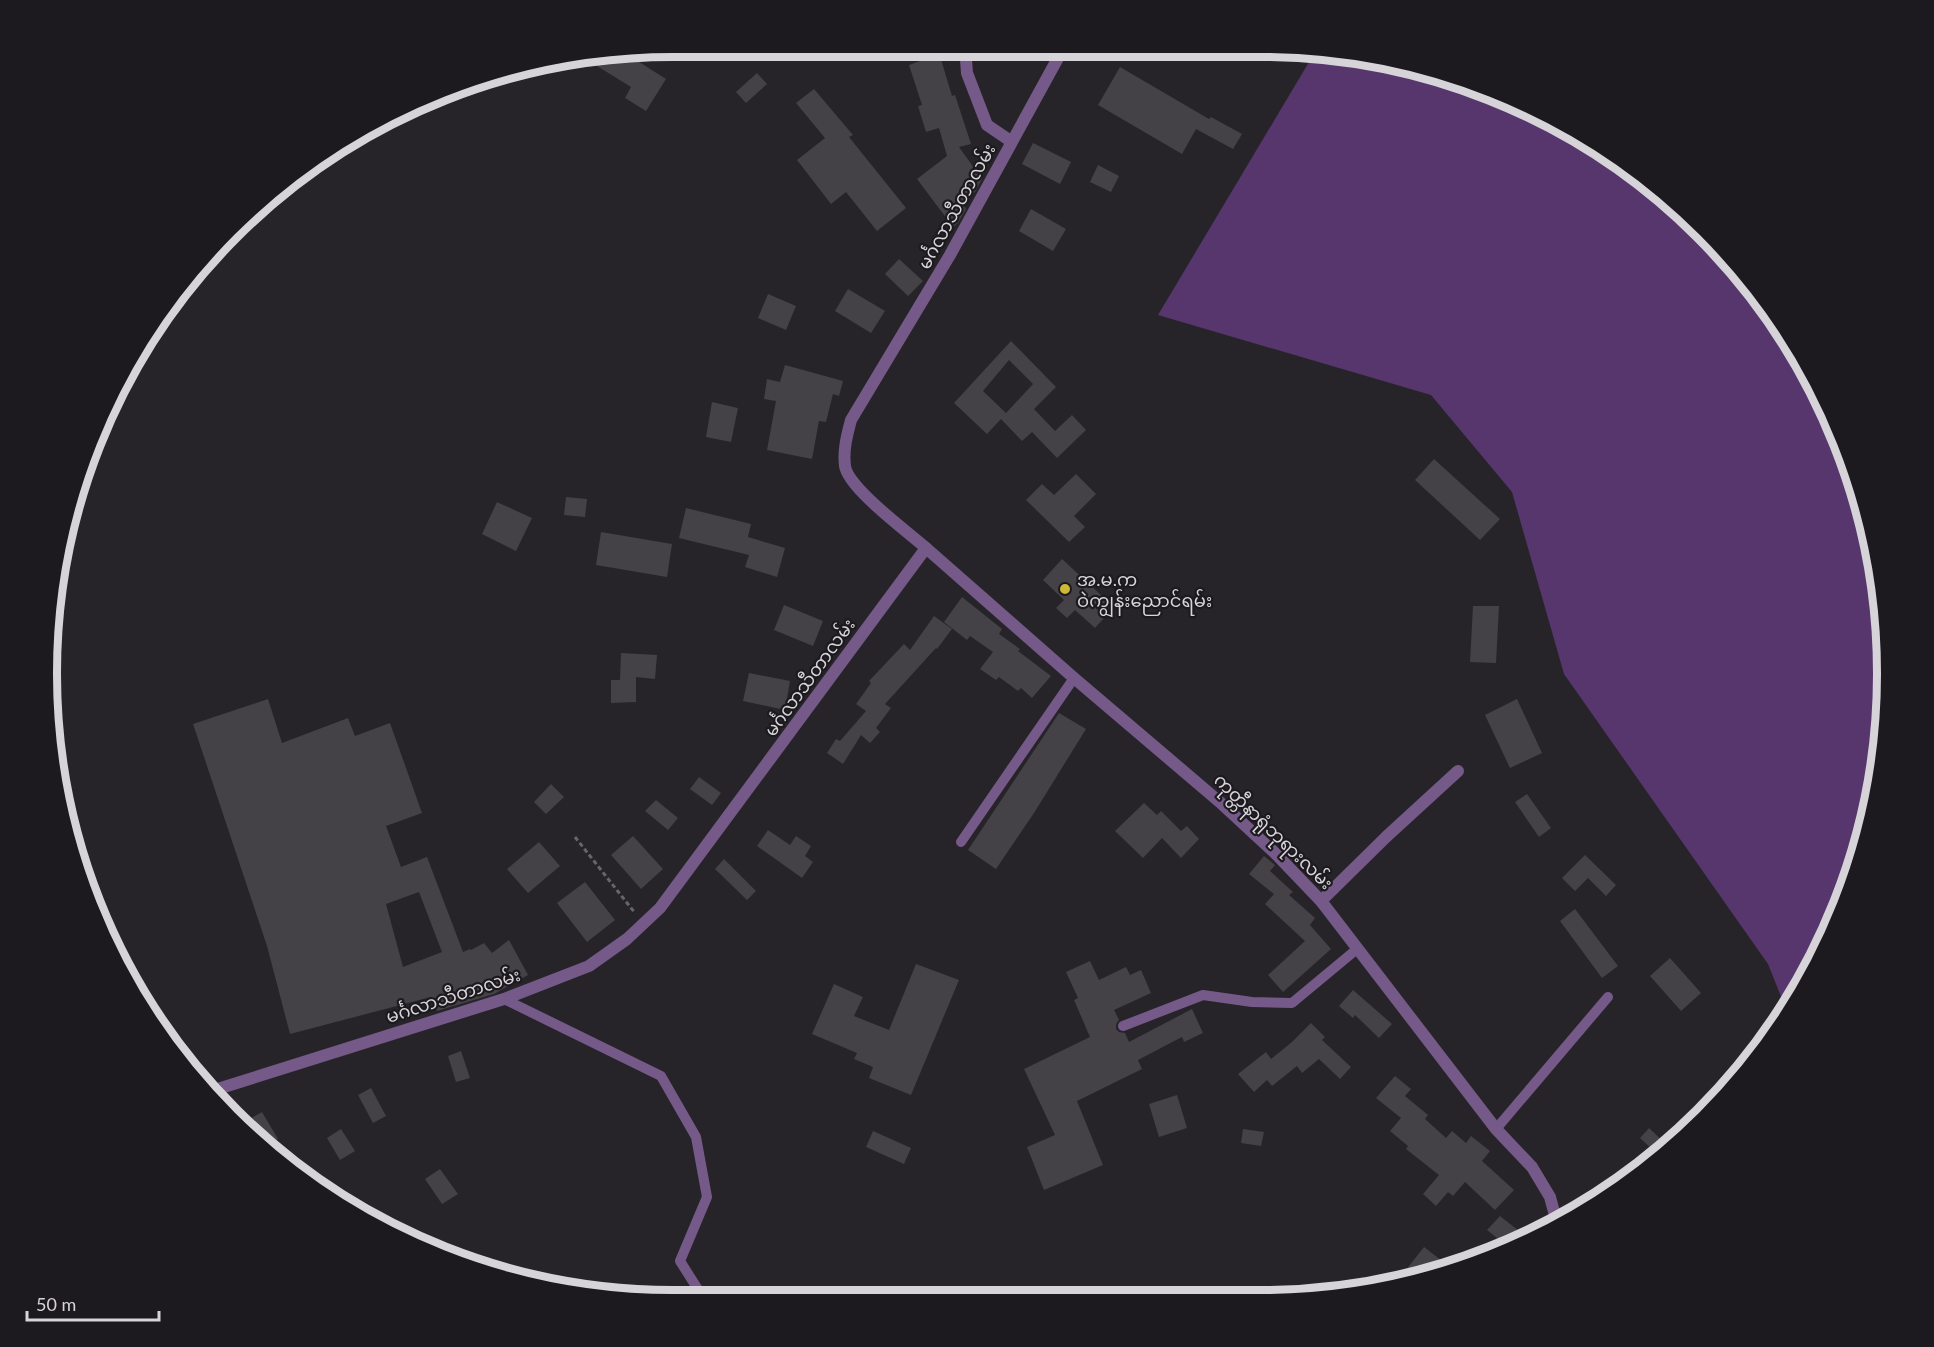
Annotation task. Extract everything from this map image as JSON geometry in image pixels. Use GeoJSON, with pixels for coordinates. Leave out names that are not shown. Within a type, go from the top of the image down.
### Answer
{"type":"FeatureCollection","features":[{"type":"Feature","properties":{"kind":"street"},"geometry":{"type":"LineString","coordinates":[[966,57],[967,73],[987,125],[1012,142]]}},
{"type":"Feature","properties":{"kind":"street","name":"မင်္ဂလာသီတာလမ်း"},"geometry":{"type":"LineString","coordinates":[[218,1089],[504,999],[589,966],[627,939],[660,908],[926,548],[868,499],[845,468],[845,440],[851,420],[950,255],[1059,57]]}},
{"type":"Feature","properties":{"kind":"street","name":"ကုတ္တီနာရုံဘုရားလမ်း"},"geometry":{"type":"LineString","coordinates":[[926,548],[1222,804],[1277,855],[1321,901],[1496,1129],[1532,1167],[1550,1197],[1555,1215]]}},
{"type":"Feature","properties":{"kind":"street"},"geometry":{"type":"LineString","coordinates":[[1321,901],[1458,771]]}},
{"type":"Feature","properties":{"kind":"lane"},"geometry":{"type":"LineString","coordinates":[[962,842],[1074,678]]}},
{"type":"Feature","properties":{"kind":"lane"},"geometry":{"type":"LineString","coordinates":[[1123,1026],[1203,995],[1252,1002],[1292,1003],[1357,949]]}},
{"type":"Feature","properties":{"kind":"lane"},"geometry":{"type":"LineString","coordinates":[[1496,1129],[1608,997]]}},
{"type":"Feature","properties":{"kind":"lane"},"geometry":{"type":"LineString","coordinates":[[504,999],[661,1076],[696,1137],[707,1197],[680,1261],[698,1290]]}},
{"type":"Feature","properties":{"kind":"path"},"geometry":{"type":"LineString","coordinates":[[574,837],[643,923]]}},
{"type":"Feature","properties":{"kind":"shaded area"},"geometry":{"type":"Polygon","coordinates":[[[1311,59],[1341,62],[1420,78],[1496,104],[1533,121],[1569,140],[1636,184],[1667,210],[1724,267],[1773,331],[1794,365],[1830,438],[1856,514],[1872,593],[1876,633],[1876,714],[1872,754],[1856,833],[1830,909],[1813,946],[1783,1000],[1768,964],[1564,674],[1512,492],[1431,395],[1158,315],[1311,59]]]}},
{"type":"Feature","properties":{"kind":"building"},"geometry":{"type":"Polygon","coordinates":[[[919,57],[940,57],[952,96],[955,95],[971,144],[959,147],[982,179],[975,192],[961,202],[966,209],[953,227],[917,179],[947,156],[939,128],[926,132],[918,106],[922,105],[909,65],[920,61],[919,57]]]}},
{"type":"Feature","properties":{"kind":"building"},"geometry":{"type":"Polygon","coordinates":[[[637,58],[636,60],[666,79],[646,111],[625,98],[631,87],[591,62],[637,58]]]}},
{"type":"Feature","properties":{"kind":"building"},"geometry":{"type":"Polygon","coordinates":[[[1120,67],[1209,119],[1211,117],[1242,134],[1233,149],[1196,129],[1182,154],[1098,105],[1120,67]]]}},
{"type":"Feature","properties":{"kind":"building"},"geometry":{"type":"Polygon","coordinates":[[[757,73],[767,84],[746,103],[736,92],[757,73]]]}},
{"type":"Feature","properties":{"kind":"building"},"geometry":{"type":"Polygon","coordinates":[[[814,89],[853,135],[849,137],[906,208],[877,231],[846,192],[831,204],[797,160],[825,138],[796,103],[814,89]]]}},
{"type":"Feature","properties":{"kind":"building"},"geometry":{"type":"Polygon","coordinates":[[[1033,143],[1071,162],[1060,184],[1022,164],[1033,143]]]}},
{"type":"Feature","properties":{"kind":"building"},"geometry":{"type":"Polygon","coordinates":[[[1098,165],[1119,176],[1111,192],[1090,182],[1098,165]]]}},
{"type":"Feature","properties":{"kind":"building"},"geometry":{"type":"Polygon","coordinates":[[[1031,209],[1066,229],[1053,251],[1019,231],[1031,209]]]}},
{"type":"Feature","properties":{"kind":"building"},"geometry":{"type":"Polygon","coordinates":[[[899,259],[923,281],[908,296],[885,274],[899,259]]]}},
{"type":"Feature","properties":{"kind":"building"},"geometry":{"type":"Polygon","coordinates":[[[848,289],[885,311],[871,333],[835,311],[848,289]]]}},
{"type":"Feature","properties":{"kind":"building"},"geometry":{"type":"Polygon","coordinates":[[[768,294],[796,306],[786,330],[758,318],[768,294]]]}},
{"type":"Feature","properties":{"kind":"building"},"geometry":{"type":"Polygon","coordinates":[[[1011,341],[1056,387],[1034,409],[1055,431],[1072,415],[1086,430],[1057,458],[1032,432],[1022,441],[1001,419],[987,434],[954,403],[1011,341]],[[1009,360],[983,391],[1006,413],[1033,384],[1009,360]]]}},
{"type":"Feature","properties":{"kind":"building"},"geometry":{"type":"Polygon","coordinates":[[[785,365],[843,381],[839,396],[833,394],[826,422],[819,421],[812,459],[767,450],[776,401],[764,399],[767,379],[780,382],[785,365]]]}},
{"type":"Feature","properties":{"kind":"building"},"geometry":{"type":"Polygon","coordinates":[[[712,402],[738,408],[731,442],[706,437],[712,402]]]}},
{"type":"Feature","properties":{"kind":"building"},"geometry":{"type":"Polygon","coordinates":[[[1434,459],[1500,519],[1480,540],[1415,480],[1434,459]]]}},
{"type":"Feature","properties":{"kind":"building"},"geometry":{"type":"Polygon","coordinates":[[[1076,474],[1096,494],[1074,516],[1085,527],[1069,542],[1026,500],[1042,484],[1054,495],[1076,474]]]}},
{"type":"Feature","properties":{"kind":"building"},"geometry":{"type":"Polygon","coordinates":[[[566,497],[587,499],[585,517],[564,515],[566,497]]]}},
{"type":"Feature","properties":{"kind":"building"},"geometry":{"type":"Polygon","coordinates":[[[497,502],[532,518],[516,551],[482,534],[497,502]]]}},
{"type":"Feature","properties":{"kind":"building"},"geometry":{"type":"Polygon","coordinates":[[[686,508],[751,524],[748,537],[785,548],[777,577],[745,567],[749,555],[679,538],[686,508]]]}},
{"type":"Feature","properties":{"kind":"building"},"geometry":{"type":"Polygon","coordinates":[[[601,532],[672,544],[667,577],[596,565],[601,532]]]}},
{"type":"Feature","properties":{"kind":"building"},"geometry":{"type":"Polygon","coordinates":[[[1062,559],[1114,607],[1095,628],[1075,610],[1067,618],[1056,608],[1064,600],[1043,580],[1062,559]]]}},
{"type":"Feature","properties":{"kind":"building"},"geometry":{"type":"Polygon","coordinates":[[[962,597],[1002,629],[999,634],[1020,649],[1018,651],[1051,676],[1032,698],[1021,688],[1018,691],[999,677],[996,680],[980,669],[993,652],[970,636],[967,640],[944,622],[962,597]]]}},
{"type":"Feature","properties":{"kind":"building"},"geometry":{"type":"Polygon","coordinates":[[[784,605],[823,621],[813,646],[774,630],[784,605]]]}},
{"type":"Feature","properties":{"kind":"building"},"geometry":{"type":"Polygon","coordinates":[[[1473,606],[1499,606],[1496,663],[1470,662],[1473,606]]]}},
{"type":"Feature","properties":{"kind":"building"},"geometry":{"type":"Polygon","coordinates":[[[934,616],[952,629],[937,649],[885,704],[891,708],[876,728],[880,732],[870,743],[861,735],[843,764],[827,753],[836,739],[840,741],[866,711],[856,704],[871,683],[869,681],[904,644],[910,650],[934,616]]]}},
{"type":"Feature","properties":{"kind":"building"},"geometry":{"type":"Polygon","coordinates":[[[621,653],[657,655],[655,679],[636,677],[636,702],[611,703],[611,680],[620,680],[621,653]]]}},
{"type":"Feature","properties":{"kind":"building"},"geometry":{"type":"Polygon","coordinates":[[[749,673],[790,681],[785,710],[743,701],[749,673]]]}},
{"type":"Feature","properties":{"kind":"building"},"geometry":{"type":"Polygon","coordinates":[[[268,699],[282,743],[348,718],[355,736],[390,723],[422,813],[386,826],[401,867],[427,857],[463,952],[484,943],[492,953],[509,940],[528,975],[494,994],[437,1011],[431,997],[290,1034],[267,946],[193,724],[268,699]],[[419,892],[386,904],[403,967],[442,952],[419,892]]]}},
{"type":"Feature","properties":{"kind":"building"},"geometry":{"type":"Polygon","coordinates":[[[1517,699],[1542,753],[1510,768],[1485,715],[1517,699]]]}},
{"type":"Feature","properties":{"kind":"building"},"geometry":{"type":"Polygon","coordinates":[[[1059,713],[1086,729],[996,869],[968,850],[1059,713]]]}},
{"type":"Feature","properties":{"kind":"building"},"geometry":{"type":"Polygon","coordinates":[[[699,777],[721,793],[712,805],[690,789],[699,777]]]}},
{"type":"Feature","properties":{"kind":"building"},"geometry":{"type":"Polygon","coordinates":[[[551,784],[564,797],[546,814],[534,802],[551,784]]]}},
{"type":"Feature","properties":{"kind":"building"},"geometry":{"type":"Polygon","coordinates":[[[1527,794],[1551,828],[1539,837],[1515,802],[1527,794]]]}},
{"type":"Feature","properties":{"kind":"building"},"geometry":{"type":"Polygon","coordinates":[[[656,800],[678,818],[668,830],[645,811],[656,800]]]}},
{"type":"Feature","properties":{"kind":"building"},"geometry":{"type":"Polygon","coordinates":[[[1144,803],[1157,815],[1161,811],[1181,831],[1187,826],[1199,839],[1181,858],[1162,838],[1143,858],[1115,831],[1144,803]]]}},
{"type":"Feature","properties":{"kind":"building"},"geometry":{"type":"Polygon","coordinates":[[[768,830],[790,845],[796,836],[811,846],[805,856],[813,862],[802,878],[757,846],[768,830]]]}},
{"type":"Feature","properties":{"kind":"building"},"geometry":{"type":"Polygon","coordinates":[[[633,836],[663,869],[641,889],[611,855],[633,836]]]}},
{"type":"Feature","properties":{"kind":"building"},"geometry":{"type":"Polygon","coordinates":[[[539,842],[560,866],[528,893],[507,869],[539,842]]]}},
{"type":"Feature","properties":{"kind":"building"},"geometry":{"type":"Polygon","coordinates":[[[1585,855],[1616,885],[1606,896],[1588,878],[1575,891],[1562,878],[1585,855]]]}},
{"type":"Feature","properties":{"kind":"building"},"geometry":{"type":"Polygon","coordinates":[[[1264,856],[1275,865],[1270,871],[1293,892],[1289,895],[1315,918],[1310,925],[1331,949],[1283,992],[1268,975],[1305,941],[1265,904],[1274,894],[1249,874],[1264,856]]]}},
{"type":"Feature","properties":{"kind":"building"},"geometry":{"type":"Polygon","coordinates":[[[724,859],[756,891],[747,900],[715,869],[724,859]]]}},
{"type":"Feature","properties":{"kind":"building"},"geometry":{"type":"Polygon","coordinates":[[[585,882],[615,920],[587,942],[557,903],[585,882]]]}},
{"type":"Feature","properties":{"kind":"building"},"geometry":{"type":"Polygon","coordinates":[[[1575,909],[1618,966],[1602,978],[1560,921],[1575,909]]]}},
{"type":"Feature","properties":{"kind":"building"},"geometry":{"type":"Polygon","coordinates":[[[1670,958],[1701,993],[1681,1011],[1650,976],[1670,958]]]}},
{"type":"Feature","properties":{"kind":"building"},"geometry":{"type":"Polygon","coordinates":[[[1090,961],[1099,980],[1126,967],[1130,975],[1141,970],[1151,993],[1114,1010],[1119,1020],[1116,1029],[1125,1033],[1129,1042],[1192,1009],[1203,1033],[1184,1042],[1182,1037],[1138,1060],[1142,1069],[1077,1101],[1103,1165],[1044,1190],[1027,1147],[1055,1135],[1024,1069],[1090,1037],[1074,1000],[1078,998],[1066,972],[1090,961]]]}},
{"type":"Feature","properties":{"kind":"building"},"geometry":{"type":"Polygon","coordinates":[[[916,964],[959,980],[911,1095],[869,1078],[873,1067],[854,1059],[857,1053],[812,1034],[834,984],[863,997],[854,1016],[889,1030],[916,964]]]}},
{"type":"Feature","properties":{"kind":"building"},"geometry":{"type":"Polygon","coordinates":[[[1353,990],[1392,1024],[1379,1038],[1355,1015],[1353,1018],[1339,1006],[1353,990]]]}},
{"type":"Feature","properties":{"kind":"building"},"geometry":{"type":"Polygon","coordinates":[[[1311,1023],[1325,1037],[1322,1040],[1351,1067],[1340,1079],[1319,1059],[1302,1073],[1297,1066],[1272,1086],[1267,1080],[1254,1092],[1238,1074],[1266,1052],[1271,1059],[1311,1023]]]}},
{"type":"Feature","properties":{"kind":"building"},"geometry":{"type":"Polygon","coordinates":[[[461,1051],[470,1078],[456,1082],[448,1056],[461,1051]]]}},
{"type":"Feature","properties":{"kind":"building"},"geometry":{"type":"Polygon","coordinates":[[[1395,1076],[1411,1089],[1405,1096],[1428,1115],[1425,1119],[1446,1138],[1452,1131],[1466,1143],[1471,1136],[1490,1151],[1482,1161],[1514,1190],[1495,1210],[1465,1182],[1453,1196],[1448,1192],[1436,1206],[1423,1194],[1439,1175],[1406,1149],[1408,1146],[1390,1131],[1401,1118],[1376,1098],[1395,1076]]]}},
{"type":"Feature","properties":{"kind":"building"},"geometry":{"type":"Polygon","coordinates":[[[371,1088],[386,1116],[373,1123],[358,1095],[371,1088]]]}},
{"type":"Feature","properties":{"kind":"building"},"geometry":{"type":"Polygon","coordinates":[[[1177,1095],[1187,1128],[1159,1137],[1149,1104],[1177,1095]]]}},
{"type":"Feature","properties":{"kind":"building"},"geometry":{"type":"Polygon","coordinates":[[[262,1112],[278,1139],[273,1142],[249,1120],[262,1112]]]}},
{"type":"Feature","properties":{"kind":"building"},"geometry":{"type":"Polygon","coordinates":[[[1649,1128],[1662,1141],[1652,1149],[1640,1138],[1649,1128]]]}},
{"type":"Feature","properties":{"kind":"building"},"geometry":{"type":"Polygon","coordinates":[[[341,1129],[355,1151],[340,1160],[327,1138],[341,1129]]]}},
{"type":"Feature","properties":{"kind":"building"},"geometry":{"type":"Polygon","coordinates":[[[1243,1129],[1264,1132],[1261,1146],[1241,1143],[1243,1129]]]}},
{"type":"Feature","properties":{"kind":"building"},"geometry":{"type":"Polygon","coordinates":[[[873,1131],[911,1148],[904,1164],[866,1147],[873,1131]]]}},
{"type":"Feature","properties":{"kind":"building"},"geometry":{"type":"Polygon","coordinates":[[[440,1169],[458,1194],[442,1204],[425,1179],[440,1169]]]}},
{"type":"Feature","properties":{"kind":"building"},"geometry":{"type":"Polygon","coordinates":[[[1500,1216],[1520,1232],[1501,1241],[1487,1230],[1500,1216]]]}},
{"type":"Feature","properties":{"kind":"building"},"geometry":{"type":"Polygon","coordinates":[[[1424,1247],[1443,1262],[1420,1269],[1404,1273],[1424,1247]]]}},
{"type":"Feature","properties":{"kind":"place","name":"အ.မ.က ဝဲကျွန်းညောင်ရမ်း"},"geometry":{"type":"Point","coordinates":[1065,589]}}]}
